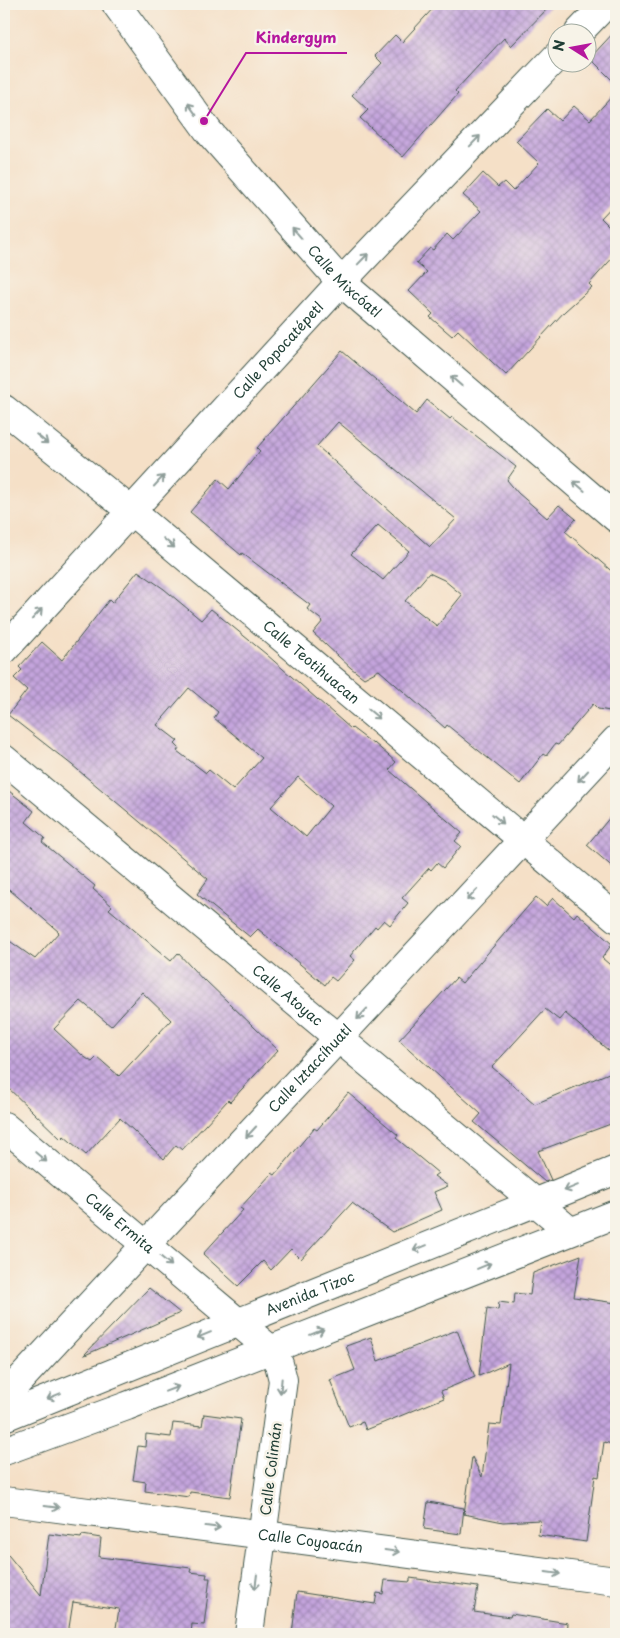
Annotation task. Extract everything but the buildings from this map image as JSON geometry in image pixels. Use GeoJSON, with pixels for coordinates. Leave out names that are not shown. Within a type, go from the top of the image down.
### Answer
{"type":"FeatureCollection","features":[{"type":"Feature","properties":{"kind":"street","name":"Calle Mixcóatl"},"geometry":{"type":"LineString","coordinates":[[116,4],[209,132],[341,282],[616,518]]}},
{"type":"Feature","properties":{"kind":"street"},"geometry":{"type":"LineString","coordinates":[[589,22],[606,4]]}},
{"type":"Feature","properties":{"kind":"street","name":"Calle Popocatépetl"},"geometry":{"type":"LineString","coordinates":[[4,650],[341,282],[548,65]]}},
{"type":"Feature","properties":{"kind":"street","name":"Calle Teotihuacan"},"geometry":{"type":"LineString","coordinates":[[4,409],[131,511],[616,918]]}},
{"type":"Feature","properties":{"kind":"street","name":"Calle Iztaccíhuatl"},"geometry":{"type":"LineString","coordinates":[[4,1397],[616,740]]}},
{"type":"Feature","properties":{"kind":"street","name":"Calle Atoyac"},"geometry":{"type":"LineString","coordinates":[[4,759],[570,1232]]}},
{"type":"Feature","properties":{"kind":"street","name":"Calle Ermita"},"geometry":{"type":"LineString","coordinates":[[4,1126],[237,1321]]}},
{"type":"Feature","properties":{"kind":"street","name":"Avenida Tizoc"},"geometry":{"type":"LineString","coordinates":[[4,1417],[237,1321],[616,1170]]}},
{"type":"Feature","properties":{"kind":"street"},"geometry":{"type":"LineString","coordinates":[[4,1451],[271,1350],[616,1214]]}},
{"type":"Feature","properties":{"kind":"street","name":"Calle Colimán"},"geometry":{"type":"LineString","coordinates":[[237,1321],[271,1350],[280,1364],[283,1380],[249,1634]]}},
{"type":"Feature","properties":{"kind":"street","name":"Calle Coyoacán"},"geometry":{"type":"LineString","coordinates":[[4,1501],[616,1581]]}},
{"type":"Feature","properties":{"kind":"place","name":"Kindergym"},"geometry":{"type":"Point","coordinates":[204,121]}}]}
